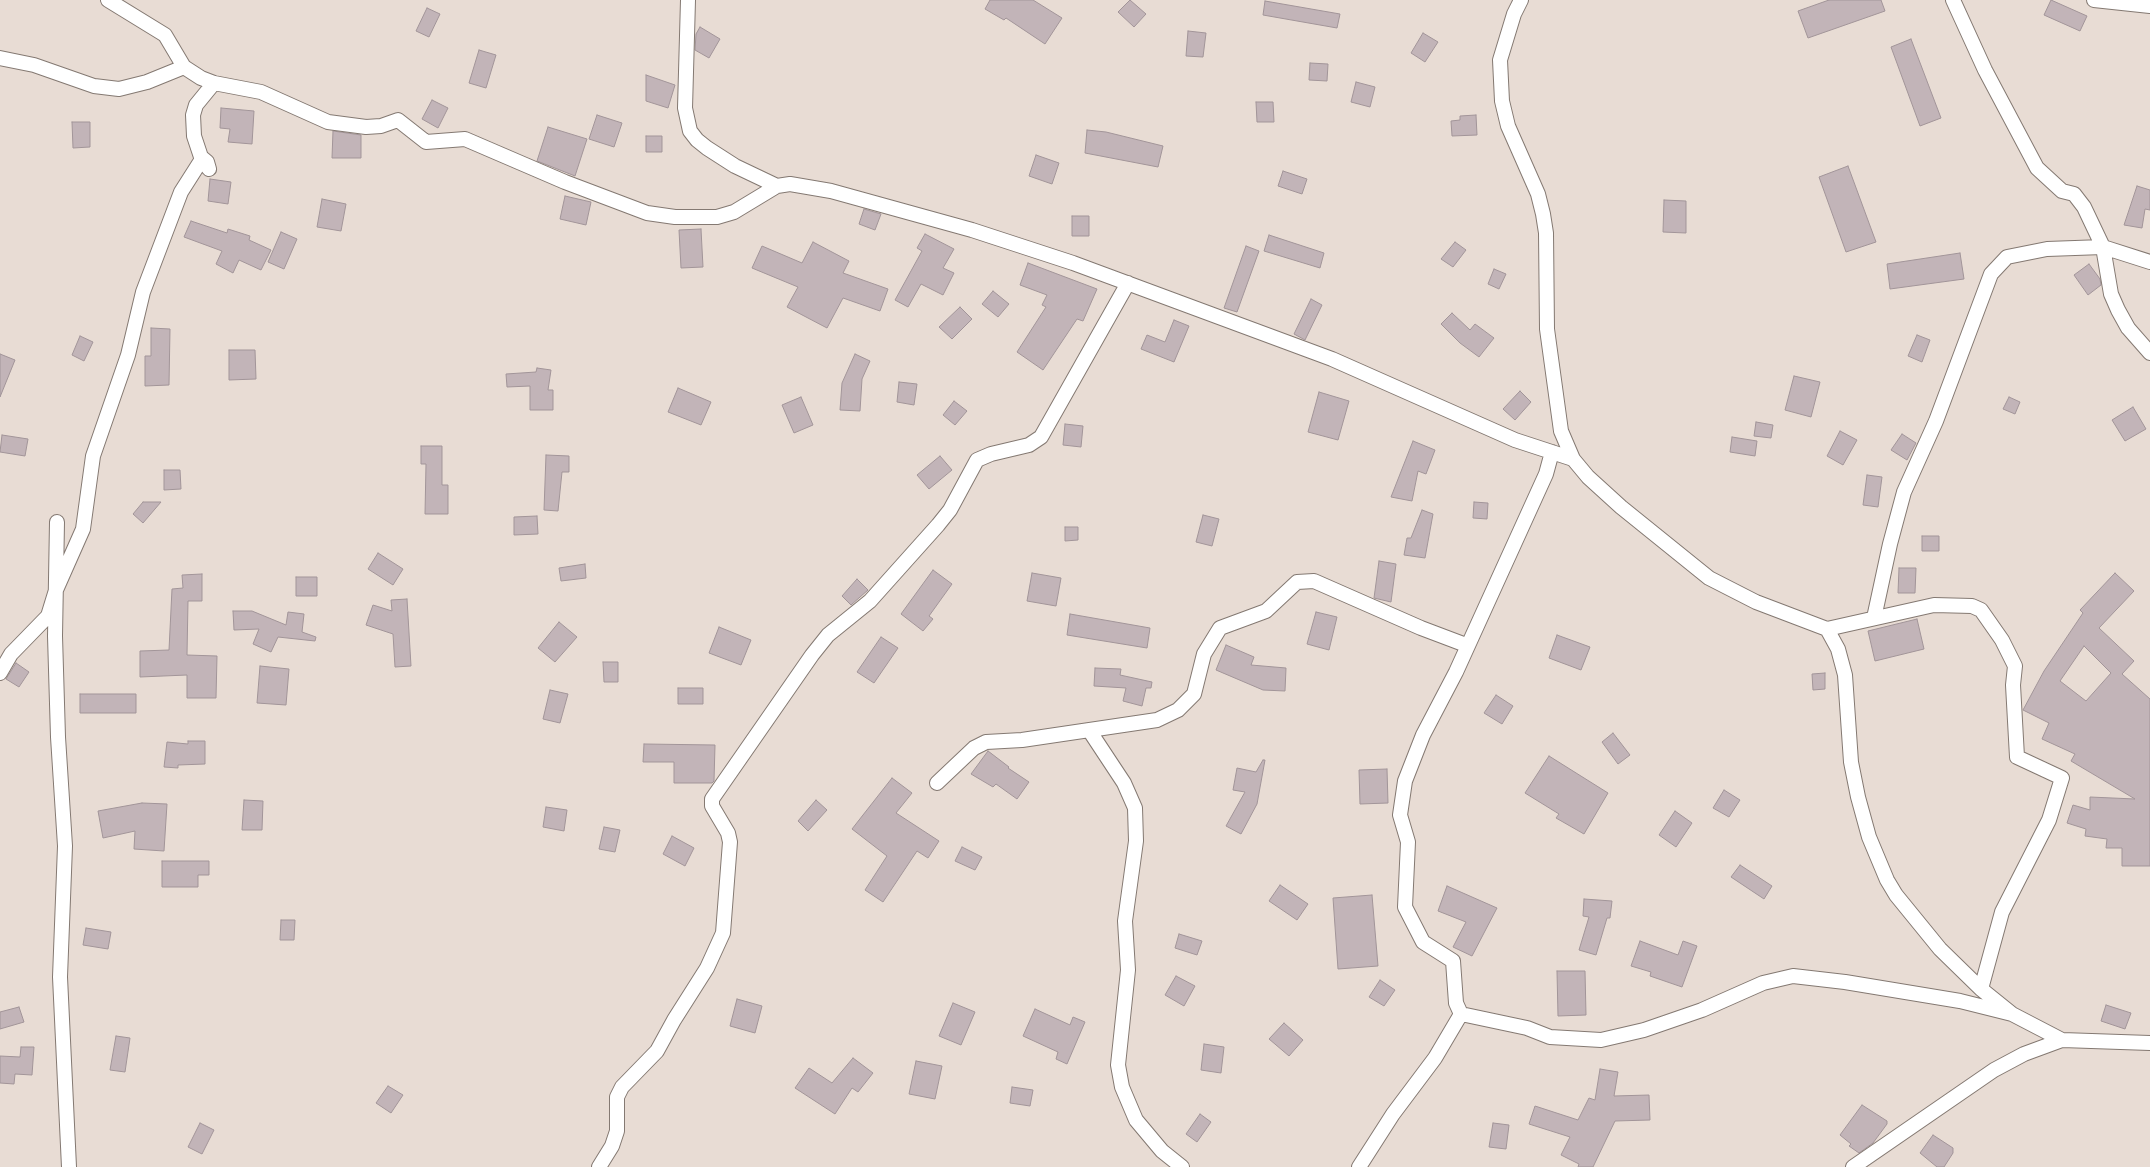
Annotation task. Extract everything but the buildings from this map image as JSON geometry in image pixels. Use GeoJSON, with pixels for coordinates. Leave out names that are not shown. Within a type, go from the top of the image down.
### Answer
{"type":"FeatureCollection","features":[{"type":"Feature","properties":{"kind":"street"},"geometry":{"type":"LineString","coordinates":[[108,0],[166,35],[184,67],[214,83],[261,92],[328,122],[366,128],[381,126],[398,120],[426,142],[465,138],[565,182],[647,213],[674,217],[717,217],[734,212],[777,186],[790,184],[830,191],[981,233],[1073,263],[1332,358],[1515,440],[1573,459]]}},
{"type":"Feature","properties":{"kind":"street"},"geometry":{"type":"LineString","coordinates":[[688,0],[685,108],[690,130],[697,140],[707,148],[735,166],[777,186]]}},
{"type":"Feature","properties":{"kind":"street"},"geometry":{"type":"LineString","coordinates":[[1521,0],[1514,14],[1500,60],[1502,101],[1508,126],[1538,194],[1542,214],[1546,242],[1547,329],[1561,431],[1573,459],[1588,477],[1621,507],[1709,578],[1756,602],[1827,629],[1934,605],[1972,606],[1981,610],[2002,640],[2015,666],[2013,685],[2016,757],[2062,778],[2049,820],[2002,912],[1981,989]]}},
{"type":"Feature","properties":{"kind":"street"},"geometry":{"type":"LineString","coordinates":[[1953,0],[1985,70],[2037,168],[2062,191],[2074,194],[2084,207],[2104,247],[2112,294],[2118,310],[2128,328],[2150,353]]}},
{"type":"Feature","properties":{"kind":"street"},"geometry":{"type":"LineString","coordinates":[[2094,0],[2150,6]]}},
{"type":"Feature","properties":{"kind":"street"},"geometry":{"type":"LineString","coordinates":[[0,58],[34,65],[94,86],[119,89],[147,82],[184,67]]}},
{"type":"Feature","properties":{"kind":"street"},"geometry":{"type":"LineString","coordinates":[[0,673],[11,654],[48,616],[56,590],[83,529],[93,456],[128,355],[143,292],[182,192],[202,159],[209,169],[207,162],[201,157],[194,136],[193,115],[196,105],[214,83]]}},
{"type":"Feature","properties":{"kind":"street"},"geometry":{"type":"LineString","coordinates":[[1874,618],[1890,544],[1904,492],[1936,422],[1991,274],[2007,257],[2048,249],[2104,247],[2150,262]]}},
{"type":"Feature","properties":{"kind":"street"},"geometry":{"type":"LineString","coordinates":[[599,1167],[612,1146],[617,1131],[617,1097],[622,1087],[657,1052],[674,1020],[707,968],[723,933],[730,842],[728,833],[714,811],[712,799],[812,655],[828,635],[870,601],[938,525],[950,510],[977,460],[991,454],[1029,445],[1041,437],[1128,284]]}},
{"type":"Feature","properties":{"kind":"street"},"geometry":{"type":"LineString","coordinates":[[1461,1014],[1456,1003],[1453,961],[1423,942],[1405,907],[1408,842],[1400,815],[1405,782],[1423,735],[1456,672],[1466,644],[1546,474],[1552,452]]}},
{"type":"Feature","properties":{"kind":"street"},"geometry":{"type":"LineString","coordinates":[[57,522],[58,737],[65,846],[60,977],[69,1167]]}},
{"type":"Feature","properties":{"kind":"street"},"geometry":{"type":"LineString","coordinates":[[936,783],[974,748],[986,742],[1157,720],[1178,710],[1194,694],[1204,654],[1220,628],[1266,611],[1297,582],[1314,581],[1421,628],[1466,644]]}},
{"type":"Feature","properties":{"kind":"street"},"geometry":{"type":"LineString","coordinates":[[1827,629],[1838,649],[1844,675],[1851,762],[1858,798],[1869,837],[1887,880],[1896,895],[1940,949],[1981,989],[2012,1014],[2062,1040]]}},
{"type":"Feature","properties":{"kind":"street"},"geometry":{"type":"LineString","coordinates":[[1090,730],[1124,783],[1135,808],[1136,841],[1124,940],[1128,970],[1118,1065],[1122,1087],[1136,1120],[1162,1151],[1182,1167]]}},
{"type":"Feature","properties":{"kind":"street"},"geometry":{"type":"LineString","coordinates":[[1461,1014],[1527,1028],[1550,1036],[1601,1040],[1644,1030],[1702,1010],[1763,983],[1793,976],[1845,982],[1960,1002],[2012,1014]]}},
{"type":"Feature","properties":{"kind":"street"},"geometry":{"type":"LineString","coordinates":[[1359,1167],[1393,1114],[1435,1058],[1461,1014]]}},
{"type":"Feature","properties":{"kind":"street"},"geometry":{"type":"LineString","coordinates":[[1853,1167],[1994,1070],[2024,1054],[2062,1040],[2150,1043]]}}]}
